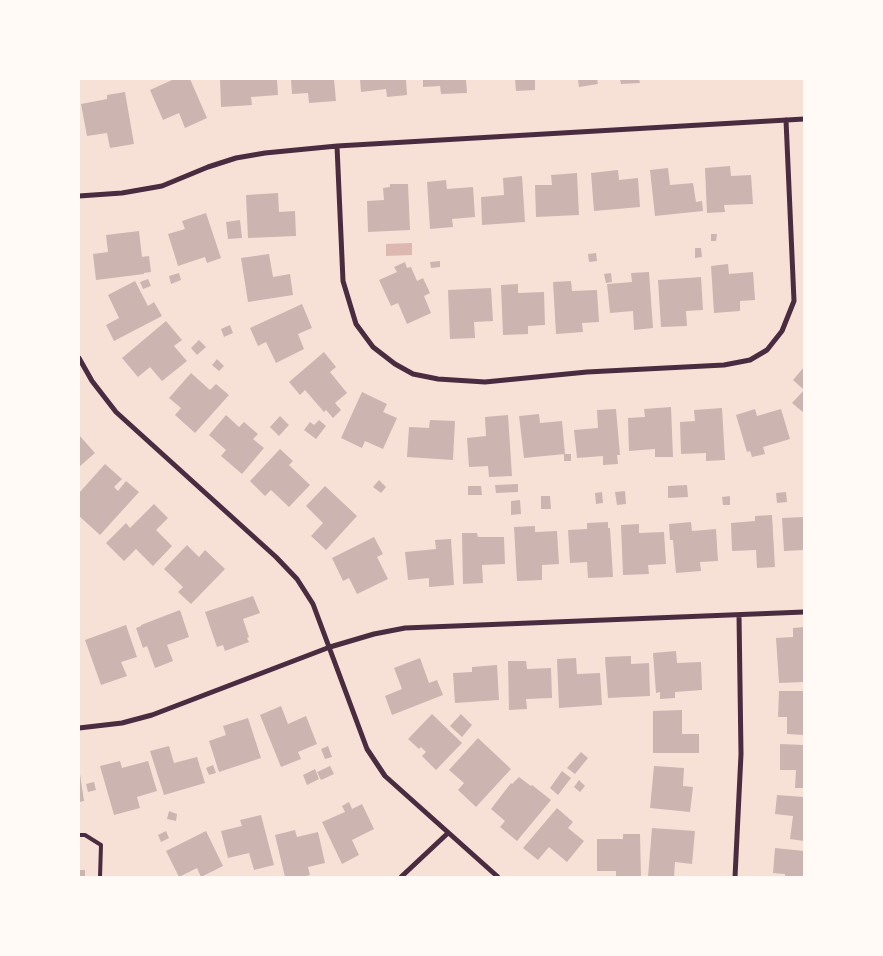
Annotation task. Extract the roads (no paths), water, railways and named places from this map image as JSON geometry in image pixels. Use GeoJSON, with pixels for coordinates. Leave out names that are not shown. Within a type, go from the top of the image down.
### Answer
{"type":"FeatureCollection","features":[{"type":"Feature","properties":{"kind":"street"},"geometry":{"type":"LineString","coordinates":[[79,196],[122,193],[162,186],[236,158],[265,153],[337,146],[804,119]]}},
{"type":"Feature","properties":{"kind":"street"},"geometry":{"type":"LineString","coordinates":[[337,146],[343,281],[356,324],[373,347],[395,364],[413,374],[438,380],[485,382],[587,372],[724,365],[750,360],[767,350],[782,331],[794,301],[786,120]]}},
{"type":"Feature","properties":{"kind":"street"},"geometry":{"type":"LineString","coordinates":[[79,358],[92,381],[116,412],[276,557],[297,579],[313,604],[367,749],[385,776],[498,877]]}},
{"type":"Feature","properties":{"kind":"street"},"geometry":{"type":"LineString","coordinates":[[79,728],[122,723],[152,715],[330,646],[405,628],[804,612]]}},
{"type":"Feature","properties":{"kind":"street"},"geometry":{"type":"LineString","coordinates":[[735,877],[742,754],[739,615]]}},
{"type":"Feature","properties":{"kind":"street"},"geometry":{"type":"LineString","coordinates":[[401,877],[448,833]]}},
{"type":"Feature","properties":{"kind":"lane"},"geometry":{"type":"LineString","coordinates":[[79,835],[85,835],[101,845],[100,877]]}}]}
